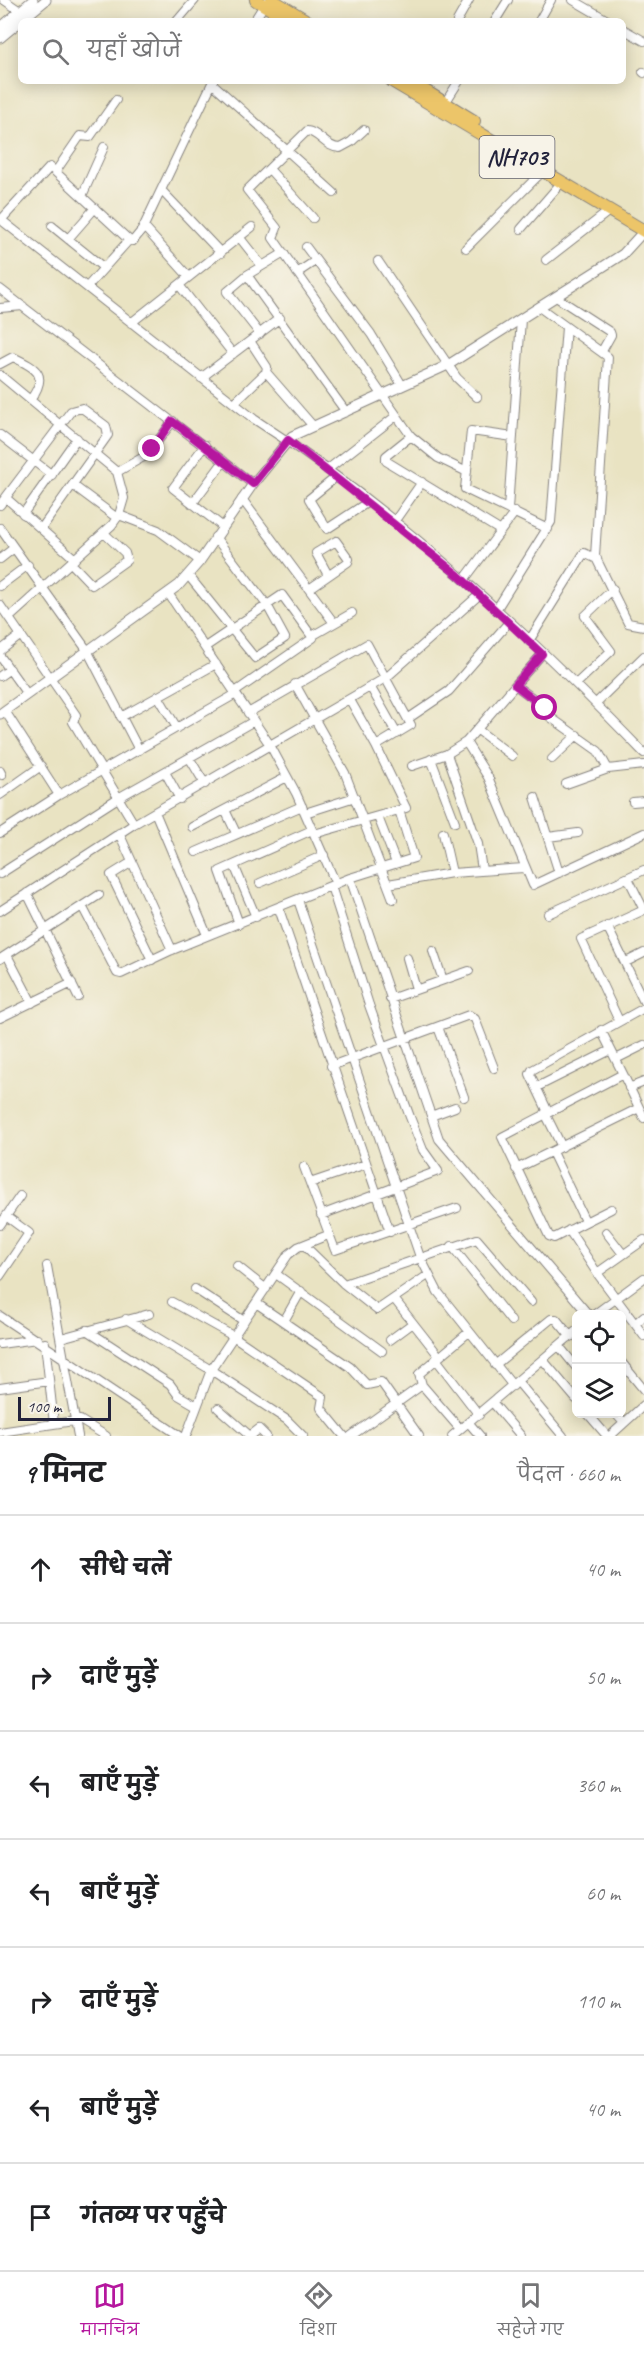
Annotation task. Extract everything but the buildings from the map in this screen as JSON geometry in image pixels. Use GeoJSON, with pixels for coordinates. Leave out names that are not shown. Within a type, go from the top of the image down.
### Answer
{"type":"FeatureCollection","features":[{"type":"Feature","properties":{"kind":"highway"},"geometry":{"type":"LineString","coordinates":[[265,1],[287,18]]}},
{"type":"Feature","properties":{"kind":"highway"},"geometry":{"type":"LineString","coordinates":[[265,1],[301,18]]}},
{"type":"Feature","properties":{"kind":"highway","name":"NH703"},"geometry":{"type":"LineString","coordinates":[[397,84],[644,231]]}},
{"type":"Feature","properties":{"kind":"highway","name":"NH703"},"geometry":{"type":"LineString","coordinates":[[417,84],[445,103],[644,222]]}},
{"type":"Feature","properties":{"kind":"street"},"geometry":{"type":"LineString","coordinates":[[4,0],[20,11]]}},
{"type":"Feature","properties":{"kind":"street"},"geometry":{"type":"LineString","coordinates":[[0,28],[33,0]]}},
{"type":"Feature","properties":{"kind":"street"},"geometry":{"type":"LineString","coordinates":[[24,18],[46,0]]}},
{"type":"Feature","properties":{"kind":"street"},"geometry":{"type":"LineString","coordinates":[[180,18],[195,0]]}},
{"type":"Feature","properties":{"kind":"street"},"geometry":{"type":"LineString","coordinates":[[459,18],[469,0]]}},
{"type":"Feature","properties":{"kind":"street"},"geometry":{"type":"LineString","coordinates":[[497,18],[508,0]]}},
{"type":"Feature","properties":{"kind":"street"},"geometry":{"type":"LineString","coordinates":[[541,18],[551,0]]}},
{"type":"Feature","properties":{"kind":"street"},"geometry":{"type":"LineString","coordinates":[[256,18],[265,1]]}},
{"type":"Feature","properties":{"kind":"street"},"geometry":{"type":"LineString","coordinates":[[577,1],[604,18]]}},
{"type":"Feature","properties":{"kind":"street"},"geometry":{"type":"LineString","coordinates":[[0,38],[18,23]]}},
{"type":"Feature","properties":{"kind":"street"},"geometry":{"type":"LineString","coordinates":[[626,31],[644,41]]}},
{"type":"Feature","properties":{"kind":"street"},"geometry":{"type":"LineString","coordinates":[[87,287],[129,240],[133,241],[144,227],[212,84]]}},
{"type":"Feature","properties":{"kind":"street"},"geometry":{"type":"LineString","coordinates":[[215,84],[334,193]]}},
{"type":"Feature","properties":{"kind":"street"},"geometry":{"type":"LineString","coordinates":[[445,103],[457,84]]}},
{"type":"Feature","properties":{"kind":"street"},"geometry":{"type":"LineString","coordinates":[[56,171],[80,136],[90,137],[116,100]]}},
{"type":"Feature","properties":{"kind":"street"},"geometry":{"type":"LineString","coordinates":[[364,130],[340,148],[329,145],[309,130],[247,190],[277,228],[273,238],[411,436],[438,458],[467,472]]}},
{"type":"Feature","properties":{"kind":"street"},"geometry":{"type":"LineString","coordinates":[[82,196],[104,147]]}},
{"type":"Feature","properties":{"kind":"street"},"geometry":{"type":"LineString","coordinates":[[129,240],[56,171],[48,168],[1,219],[201,378],[288,440],[394,522],[464,580],[596,703],[644,753]]}},
{"type":"Feature","properties":{"kind":"street"},"geometry":{"type":"LineString","coordinates":[[270,170],[313,218]]}},
{"type":"Feature","properties":{"kind":"street"},"geometry":{"type":"LineString","coordinates":[[466,248],[542,172]]}},
{"type":"Feature","properties":{"kind":"street"},"geometry":{"type":"LineString","coordinates":[[520,229],[561,183]]}},
{"type":"Feature","properties":{"kind":"street"},"geometry":{"type":"LineString","coordinates":[[162,191],[220,253]]}},
{"type":"Feature","properties":{"kind":"street"},"geometry":{"type":"LineString","coordinates":[[68,239],[95,208]]}},
{"type":"Feature","properties":{"kind":"street"},"geometry":{"type":"LineString","coordinates":[[546,260],[609,211]]}},
{"type":"Feature","properties":{"kind":"street"},"geometry":{"type":"LineString","coordinates":[[52,226],[104,268]]}},
{"type":"Feature","properties":{"kind":"street"},"geometry":{"type":"LineString","coordinates":[[144,227],[189,277]]}},
{"type":"Feature","properties":{"kind":"street"},"geometry":{"type":"LineString","coordinates":[[132,322],[252,227]]}},
{"type":"Feature","properties":{"kind":"street"},"geometry":{"type":"LineString","coordinates":[[59,795],[2,713],[168,593],[188,575],[253,484],[288,440],[313,426],[448,365],[623,254],[644,231]]}},
{"type":"Feature","properties":{"kind":"street"},"geometry":{"type":"LineString","coordinates":[[240,238],[262,266]]}},
{"type":"Feature","properties":{"kind":"street"},"geometry":{"type":"LineString","coordinates":[[306,247],[371,334],[402,385]]}},
{"type":"Feature","properties":{"kind":"street"},"geometry":{"type":"LineString","coordinates":[[260,334],[227,292],[247,275],[284,253]]}},
{"type":"Feature","properties":{"kind":"street"},"geometry":{"type":"LineString","coordinates":[[297,273],[315,261]]}},
{"type":"Feature","properties":{"kind":"street"},"geometry":{"type":"LineString","coordinates":[[378,261],[448,365],[477,398]]}},
{"type":"Feature","properties":{"kind":"street"},"geometry":{"type":"LineString","coordinates":[[247,275],[346,412]]}},
{"type":"Feature","properties":{"kind":"street"},"geometry":{"type":"LineString","coordinates":[[179,285],[233,354]]}},
{"type":"Feature","properties":{"kind":"street"},"geometry":{"type":"LineString","coordinates":[[0,289],[253,484]]}},
{"type":"Feature","properties":{"kind":"street"},"geometry":{"type":"LineString","coordinates":[[556,297],[610,332],[611,335],[602,351]]}},
{"type":"Feature","properties":{"kind":"street"},"geometry":{"type":"LineString","coordinates":[[0,308],[23,306]]}},
{"type":"Feature","properties":{"kind":"street"},"geometry":{"type":"LineString","coordinates":[[539,307],[602,351],[608,361],[597,559],[629,624],[644,626]]}},
{"type":"Feature","properties":{"kind":"street"},"geometry":{"type":"LineString","coordinates":[[201,378],[280,318]]}},
{"type":"Feature","properties":{"kind":"street"},"geometry":{"type":"LineString","coordinates":[[464,580],[501,531],[511,510],[521,318]]}},
{"type":"Feature","properties":{"kind":"street"},"geometry":{"type":"LineString","coordinates":[[496,610],[548,529],[552,518],[566,327]]}},
{"type":"Feature","properties":{"kind":"street"},"geometry":{"type":"LineString","coordinates":[[234,403],[266,372],[267,367],[250,341]]}},
{"type":"Feature","properties":{"kind":"street"},"geometry":{"type":"LineString","coordinates":[[0,364],[13,357],[37,372],[41,380],[40,386],[31,399]]}},
{"type":"Feature","properties":{"kind":"street"},"geometry":{"type":"LineString","coordinates":[[266,372],[313,426]]}},
{"type":"Feature","properties":{"kind":"street"},"geometry":{"type":"LineString","coordinates":[[0,375],[97,453],[117,472],[124,489],[118,517],[104,533],[9,618]]}},
{"type":"Feature","properties":{"kind":"street"},"geometry":{"type":"LineString","coordinates":[[41,529],[74,486],[108,435],[106,426],[78,407],[71,411],[3,502],[23,514],[41,529],[73,561],[92,585],[127,560],[125,553],[104,533]]}},
{"type":"Feature","properties":{"kind":"street"},"geometry":{"type":"LineString","coordinates":[[327,470],[396,416]]}},
{"type":"Feature","properties":{"kind":"street"},"geometry":{"type":"LineString","coordinates":[[117,472],[147,455],[172,421]]}},
{"type":"Feature","properties":{"kind":"street"},"geometry":{"type":"LineString","coordinates":[[513,437],[471,431],[467,491],[548,529]]}},
{"type":"Feature","properties":{"kind":"street"},"geometry":{"type":"LineString","coordinates":[[0,435],[52,475]]}},
{"type":"Feature","properties":{"kind":"street"},"geometry":{"type":"LineString","coordinates":[[411,436],[385,459],[501,531]]}},
{"type":"Feature","properties":{"kind":"street"},"geometry":{"type":"LineString","coordinates":[[23,514],[77,438]]}},
{"type":"Feature","properties":{"kind":"street"},"geometry":{"type":"LineString","coordinates":[[205,446],[173,488],[223,527]]}},
{"type":"Feature","properties":{"kind":"street"},"geometry":{"type":"LineString","coordinates":[[192,504],[224,461]]}},
{"type":"Feature","properties":{"kind":"street"},"geometry":{"type":"LineString","coordinates":[[336,477],[309,499],[327,529],[368,502]]}},
{"type":"Feature","properties":{"kind":"street"},"geometry":{"type":"LineString","coordinates":[[394,522],[422,482]]}},
{"type":"Feature","properties":{"kind":"street"},"geometry":{"type":"LineString","coordinates":[[74,486],[118,517],[159,530],[200,561]]}},
{"type":"Feature","properties":{"kind":"street"},"geometry":{"type":"LineString","coordinates":[[242,499],[334,623]]}},
{"type":"Feature","properties":{"kind":"street"},"geometry":{"type":"LineString","coordinates":[[1,530],[87,650],[139,750]]}},
{"type":"Feature","properties":{"kind":"street"},"geometry":{"type":"LineString","coordinates":[[188,575],[255,658],[285,638],[267,605],[215,537]]}},
{"type":"Feature","properties":{"kind":"street"},"geometry":{"type":"LineString","coordinates":[[309,589],[349,561],[336,541],[316,553],[328,575]]}},
{"type":"Feature","properties":{"kind":"street"},"geometry":{"type":"LineString","coordinates":[[0,559],[14,548]]}},
{"type":"Feature","properties":{"kind":"street"},"geometry":{"type":"LineString","coordinates":[[529,641],[584,553],[597,559]]}},
{"type":"Feature","properties":{"kind":"street"},"geometry":{"type":"LineString","coordinates":[[0,586],[28,565]]}},
{"type":"Feature","properties":{"kind":"street"},"geometry":{"type":"LineString","coordinates":[[576,684],[611,651],[585,616],[613,589]]}},
{"type":"Feature","properties":{"kind":"street"},"geometry":{"type":"LineString","coordinates":[[168,593],[270,746],[304,810],[324,855],[385,1047],[423,1150],[438,1171],[321,1215]]}},
{"type":"Feature","properties":{"kind":"street"},"geometry":{"type":"LineString","coordinates":[[1,829],[235,693],[314,638],[282,595],[205,647]]}},
{"type":"Feature","properties":{"kind":"street"},"geometry":{"type":"LineString","coordinates":[[0,911],[119,833],[371,688],[387,677],[478,595]]}},
{"type":"Feature","properties":{"kind":"street"},"geometry":{"type":"LineString","coordinates":[[0,605],[76,715],[73,722],[134,824]]}},
{"type":"Feature","properties":{"kind":"street"},"geometry":{"type":"LineString","coordinates":[[312,636],[352,613]]}},
{"type":"Feature","properties":{"kind":"street"},"geometry":{"type":"LineString","coordinates":[[409,718],[449,691],[508,622]]}},
{"type":"Feature","properties":{"kind":"street"},"geometry":{"type":"LineString","coordinates":[[0,651],[21,635]]}},
{"type":"Feature","properties":{"kind":"street"},"geometry":{"type":"LineString","coordinates":[[248,713],[367,644],[409,718],[410,726],[376,746]]}},
{"type":"Feature","properties":{"kind":"street"},"geometry":{"type":"LineString","coordinates":[[412,766],[447,754],[466,742],[542,654]]}},
{"type":"Feature","properties":{"kind":"street"},"geometry":{"type":"LineString","coordinates":[[0,656],[27,694]]}},
{"type":"Feature","properties":{"kind":"street"},"geometry":{"type":"LineString","coordinates":[[596,703],[644,656]]}},
{"type":"Feature","properties":{"kind":"street"},"geometry":{"type":"LineString","coordinates":[[121,717],[216,663]]}},
{"type":"Feature","properties":{"kind":"street"},"geometry":{"type":"LineString","coordinates":[[0,676],[10,669]]}},
{"type":"Feature","properties":{"kind":"street"},"geometry":{"type":"LineString","coordinates":[[295,684],[316,719],[355,797],[393,898]]}},
{"type":"Feature","properties":{"kind":"street"},"geometry":{"type":"LineString","coordinates":[[515,685],[545,707],[543,712],[601,754],[608,769]]}},
{"type":"Feature","properties":{"kind":"street"},"geometry":{"type":"LineString","coordinates":[[371,688],[397,734]]}},
{"type":"Feature","properties":{"kind":"street"},"geometry":{"type":"LineString","coordinates":[[158,696],[177,728]]}},
{"type":"Feature","properties":{"kind":"street"},"geometry":{"type":"LineString","coordinates":[[239,924],[220,873],[313,832],[378,817],[406,806],[350,700]]}},
{"type":"Feature","properties":{"kind":"street"},"geometry":{"type":"LineString","coordinates":[[0,874],[118,798],[254,721]]}},
{"type":"Feature","properties":{"kind":"street"},"geometry":{"type":"LineString","coordinates":[[478,730],[512,756]]}},
{"type":"Feature","properties":{"kind":"street"},"geometry":{"type":"LineString","coordinates":[[552,759],[577,735]]}},
{"type":"Feature","properties":{"kind":"street"},"geometry":{"type":"LineString","coordinates":[[466,742],[488,777],[533,885],[644,833]]}},
{"type":"Feature","properties":{"kind":"street"},"geometry":{"type":"LineString","coordinates":[[447,754],[478,844],[482,870]]}},
{"type":"Feature","properties":{"kind":"street"},"geometry":{"type":"LineString","coordinates":[[190,759],[205,784]]}},
{"type":"Feature","properties":{"kind":"street"},"geometry":{"type":"LineString","coordinates":[[431,759],[455,822]]}},
{"type":"Feature","properties":{"kind":"street"},"geometry":{"type":"LineString","coordinates":[[566,784],[608,769],[644,765]]}},
{"type":"Feature","properties":{"kind":"street"},"geometry":{"type":"LineString","coordinates":[[0,795],[41,766]]}},
{"type":"Feature","properties":{"kind":"street"},"geometry":{"type":"LineString","coordinates":[[165,772],[180,799]]}},
{"type":"Feature","properties":{"kind":"street"},"geometry":{"type":"LineString","coordinates":[[192,827],[287,777]]}},
{"type":"Feature","properties":{"kind":"street"},"geometry":{"type":"LineString","coordinates":[[196,852],[236,833],[304,810],[355,797]]}},
{"type":"Feature","properties":{"kind":"street"},"geometry":{"type":"LineString","coordinates":[[535,797],[559,873]]}},
{"type":"Feature","properties":{"kind":"street"},"geometry":{"type":"LineString","coordinates":[[633,802],[644,801]]}},
{"type":"Feature","properties":{"kind":"street"},"geometry":{"type":"LineString","coordinates":[[225,810],[236,833]]}},
{"type":"Feature","properties":{"kind":"street"},"geometry":{"type":"LineString","coordinates":[[82,906],[117,973],[121,974],[207,935],[279,909],[350,878],[415,856],[399,810]]}},
{"type":"Feature","properties":{"kind":"street"},"geometry":{"type":"LineString","coordinates":[[155,812],[207,935]]}},
{"type":"Feature","properties":{"kind":"street"},"geometry":{"type":"LineString","coordinates":[[378,817],[396,863]]}},
{"type":"Feature","properties":{"kind":"street"},"geometry":{"type":"LineString","coordinates":[[119,833],[172,950]]}},
{"type":"Feature","properties":{"kind":"street"},"geometry":{"type":"LineString","coordinates":[[443,833],[452,873]]}},
{"type":"Feature","properties":{"kind":"street"},"geometry":{"type":"LineString","coordinates":[[548,837],[578,833]]}},
{"type":"Feature","properties":{"kind":"street"},"geometry":{"type":"LineString","coordinates":[[260,883],[324,855]]}},
{"type":"Feature","properties":{"kind":"street"},"geometry":{"type":"LineString","coordinates":[[132,862],[111,875],[152,960]]}},
{"type":"Feature","properties":{"kind":"street"},"geometry":{"type":"LineString","coordinates":[[234,865],[256,917]]}},
{"type":"Feature","properties":{"kind":"street"},"geometry":{"type":"LineString","coordinates":[[388,884],[452,873],[524,868]]}},
{"type":"Feature","properties":{"kind":"street"},"geometry":{"type":"LineString","coordinates":[[548,914],[644,870]]}},
{"type":"Feature","properties":{"kind":"street"},"geometry":{"type":"LineString","coordinates":[[350,878],[430,1116],[443,1146],[585,1310]]}},
{"type":"Feature","properties":{"kind":"street"},"geometry":{"type":"LineString","coordinates":[[619,1021],[581,941],[582,938],[644,910],[628,878]]}},
{"type":"Feature","properties":{"kind":"street"},"geometry":{"type":"LineString","coordinates":[[27,893],[78,997]]}},
{"type":"Feature","properties":{"kind":"street"},"geometry":{"type":"LineString","coordinates":[[32,1003],[3,957],[99,895]]}},
{"type":"Feature","properties":{"kind":"street"},"geometry":{"type":"LineString","coordinates":[[298,900],[351,1059],[428,1275],[495,1365],[563,1436]]}},
{"type":"Feature","properties":{"kind":"street"},"geometry":{"type":"LineString","coordinates":[[279,909],[331,1066],[390,1232]]}},
{"type":"Feature","properties":{"kind":"street"},"geometry":{"type":"LineString","coordinates":[[607,926],[644,1002]]}},
{"type":"Feature","properties":{"kind":"street"},"geometry":{"type":"LineString","coordinates":[[433,951],[443,980]]}},
{"type":"Feature","properties":{"kind":"street"},"geometry":{"type":"LineString","coordinates":[[626,962],[644,953]]}},
{"type":"Feature","properties":{"kind":"street"},"geometry":{"type":"LineString","coordinates":[[407,958],[416,989]]}},
{"type":"Feature","properties":{"kind":"street"},"geometry":{"type":"LineString","coordinates":[[390,999],[469,970]]}},
{"type":"Feature","properties":{"kind":"street"},"geometry":{"type":"LineString","coordinates":[[0,1018],[72,983]]}},
{"type":"Feature","properties":{"kind":"street"},"geometry":{"type":"LineString","coordinates":[[562,1147],[530,1074],[532,1070],[644,1008]]}},
{"type":"Feature","properties":{"kind":"street"},"geometry":{"type":"LineString","coordinates":[[331,1066],[472,1015],[494,1068]]}},
{"type":"Feature","properties":{"kind":"street"},"geometry":{"type":"LineString","coordinates":[[438,1027],[464,1097]]}},
{"type":"Feature","properties":{"kind":"street"},"geometry":{"type":"LineString","coordinates":[[601,1030],[644,1117]]}},
{"type":"Feature","properties":{"kind":"street"},"geometry":{"type":"LineString","coordinates":[[615,1059],[644,1045]]}},
{"type":"Feature","properties":{"kind":"street"},"geometry":{"type":"LineString","coordinates":[[537,1087],[611,1050]]}},
{"type":"Feature","properties":{"kind":"street"},"geometry":{"type":"LineString","coordinates":[[611,1209],[554,1238],[549,1236],[502,1137],[623,1074]]}},
{"type":"Feature","properties":{"kind":"street"},"geometry":{"type":"LineString","coordinates":[[629,1088],[644,1082]]}},
{"type":"Feature","properties":{"kind":"street"},"geometry":{"type":"LineString","coordinates":[[430,1116],[455,1107]]}},
{"type":"Feature","properties":{"kind":"street"},"geometry":{"type":"LineString","coordinates":[[516,1169],[639,1108]]}},
{"type":"Feature","properties":{"kind":"street"},"geometry":{"type":"LineString","coordinates":[[552,1152],[585,1221]]}},
{"type":"Feature","properties":{"kind":"street"},"geometry":{"type":"LineString","coordinates":[[310,1183],[366,1164]]}},
{"type":"Feature","properties":{"kind":"street"},"geometry":{"type":"LineString","coordinates":[[304,1167],[333,1248],[337,1250],[457,1208]]}},
{"type":"Feature","properties":{"kind":"street"},"geometry":{"type":"LineString","coordinates":[[0,1225],[20,1196]]}},
{"type":"Feature","properties":{"kind":"street"},"geometry":{"type":"LineString","coordinates":[[0,1276],[29,1233],[6,1216]]}},
{"type":"Feature","properties":{"kind":"street"},"geometry":{"type":"LineString","coordinates":[[568,1230],[644,1336]]}},
{"type":"Feature","properties":{"kind":"street"},"geometry":{"type":"LineString","coordinates":[[606,1232],[622,1254]]}},
{"type":"Feature","properties":{"kind":"street"},"geometry":{"type":"LineString","coordinates":[[186,1436],[211,1370],[292,1250],[328,1235]]}},
{"type":"Feature","properties":{"kind":"street"},"geometry":{"type":"LineString","coordinates":[[344,1284],[477,1239],[531,1302]]}},
{"type":"Feature","properties":{"kind":"street"},"geometry":{"type":"LineString","coordinates":[[597,1273],[644,1240]]}},
{"type":"Feature","properties":{"kind":"street"},"geometry":{"type":"LineString","coordinates":[[304,1245],[374,1309],[382,1309],[428,1275]]}},
{"type":"Feature","properties":{"kind":"street"},"geometry":{"type":"LineString","coordinates":[[452,1246],[511,1321]]}},
{"type":"Feature","properties":{"kind":"street"},"geometry":{"type":"LineString","coordinates":[[46,1266],[65,1357],[78,1436]]}},
{"type":"Feature","properties":{"kind":"street"},"geometry":{"type":"LineString","coordinates":[[237,1266],[266,1289]]}},
{"type":"Feature","properties":{"kind":"street"},"geometry":{"type":"LineString","coordinates":[[276,1274],[382,1351]]}},
{"type":"Feature","properties":{"kind":"street"},"geometry":{"type":"LineString","coordinates":[[600,1310],[644,1278]]}},
{"type":"Feature","properties":{"kind":"street"},"geometry":{"type":"LineString","coordinates":[[195,1289],[244,1321]]}},
{"type":"Feature","properties":{"kind":"street"},"geometry":{"type":"LineString","coordinates":[[284,1321],[301,1291]]}},
{"type":"Feature","properties":{"kind":"street"},"geometry":{"type":"LineString","coordinates":[[395,1300],[479,1414]]}},
{"type":"Feature","properties":{"kind":"street"},"geometry":{"type":"LineString","coordinates":[[172,1302],[233,1336],[323,1397],[321,1408],[344,1436]]}},
{"type":"Feature","properties":{"kind":"street"},"geometry":{"type":"LineString","coordinates":[[256,1303],[350,1367],[367,1385],[381,1382],[419,1436]]}},
{"type":"Feature","properties":{"kind":"street"},"geometry":{"type":"LineString","coordinates":[[61,1338],[148,1314]]}},
{"type":"Feature","properties":{"kind":"street"},"geometry":{"type":"LineString","coordinates":[[0,1316],[45,1343],[180,1436]]}},
{"type":"Feature","properties":{"kind":"street"},"geometry":{"type":"LineString","coordinates":[[635,1324],[644,1316]]}},
{"type":"Feature","properties":{"kind":"street"},"geometry":{"type":"LineString","coordinates":[[126,1319],[211,1370],[286,1420],[303,1436]]}},
{"type":"Feature","properties":{"kind":"street"},"geometry":{"type":"LineString","coordinates":[[495,1365],[551,1319],[556,1319],[572,1332]]}},
{"type":"Feature","properties":{"kind":"street"},"geometry":{"type":"LineString","coordinates":[[390,1340],[413,1323]]}},
{"type":"Feature","properties":{"kind":"street"},"geometry":{"type":"LineString","coordinates":[[87,1330],[170,1384],[178,1395],[197,1406]]}},
{"type":"Feature","properties":{"kind":"street"},"geometry":{"type":"LineString","coordinates":[[460,1429],[422,1384],[419,1374],[469,1332]]}},
{"type":"Feature","properties":{"kind":"street"},"geometry":{"type":"LineString","coordinates":[[452,1436],[572,1336]]}},
{"type":"Feature","properties":{"kind":"street"},"geometry":{"type":"LineString","coordinates":[[0,1344],[37,1339]]}},
{"type":"Feature","properties":{"kind":"street"},"geometry":{"type":"LineString","coordinates":[[45,1343],[54,1424]]}},
{"type":"Feature","properties":{"kind":"street"},"geometry":{"type":"LineString","coordinates":[[559,1346],[574,1364]]}},
{"type":"Feature","properties":{"kind":"street"},"geometry":{"type":"LineString","coordinates":[[543,1360],[572,1394]]}},
{"type":"Feature","properties":{"kind":"street"},"geometry":{"type":"LineString","coordinates":[[622,1364],[644,1390]]}},
{"type":"Feature","properties":{"kind":"street"},"geometry":{"type":"LineString","coordinates":[[0,1388],[50,1381]]}},
{"type":"Feature","properties":{"kind":"street"},"geometry":{"type":"LineString","coordinates":[[351,1436],[422,1384]]}},
{"type":"Feature","properties":{"kind":"street"},"geometry":{"type":"LineString","coordinates":[[493,1403],[521,1436]]}},
{"type":"Feature","properties":{"kind":"street"},"geometry":{"type":"LineString","coordinates":[[593,1418],[609,1436],[644,1405]]}},
{"type":"Feature","properties":{"kind":"street"},"geometry":{"type":"LineString","coordinates":[[218,1408],[250,1436],[259,1430],[266,1436]]}},
{"type":"Feature","properties":{"kind":"street"},"geometry":{"type":"LineString","coordinates":[[620,1418],[624,1423]]}},
{"type":"Feature","properties":{"kind":"street"},"geometry":{"type":"LineString","coordinates":[[0,1432],[31,1432],[54,1424],[80,1420],[106,1436]]}},
{"type":"Feature","properties":{"kind":"street"},"geometry":{"type":"LineString","coordinates":[[469,1423],[480,1436]]}},
{"type":"Feature","properties":{"kind":"street"},"geometry":{"type":"LineString","coordinates":[[159,1436],[165,1427]]}},
{"type":"Feature","properties":{"kind":"route"},"geometry":{"type":"LineString","coordinates":[[152,449],[172,421],[253,484],[288,440],[458,575],[542,654],[515,685],[545,708]]}}]}
